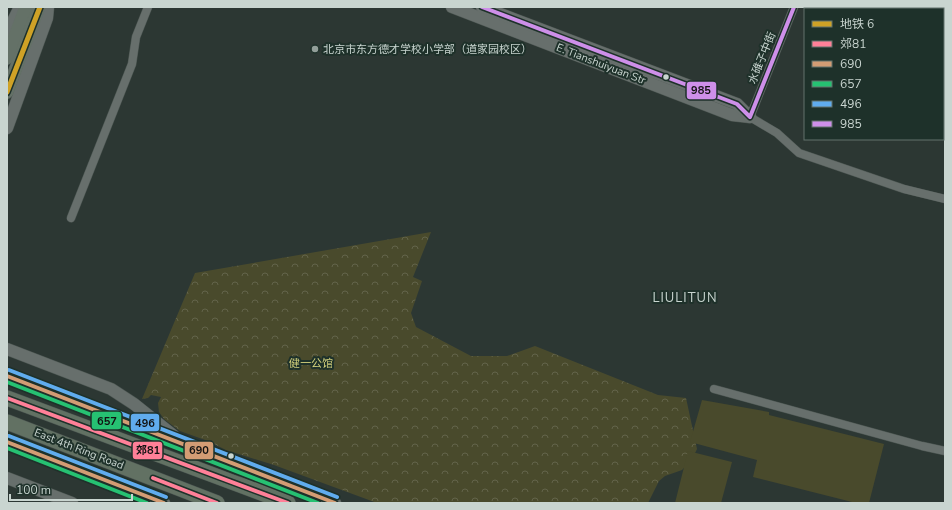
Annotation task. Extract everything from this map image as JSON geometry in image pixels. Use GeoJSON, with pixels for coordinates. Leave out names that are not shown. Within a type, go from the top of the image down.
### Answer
{"type":"FeatureCollection","features":[{"type":"Feature","properties":{"kind":"highway","name":"East 4th Ring Road"},"geometry":{"type":"LineString","coordinates":[[7,398],[288,503]]}},
{"type":"Feature","properties":{"kind":"highway","name":"East 4th Ring Road"},"geometry":{"type":"LineString","coordinates":[[7,422],[217,503]]}},
{"type":"Feature","properties":{"kind":"highway"},"geometry":{"type":"LineString","coordinates":[[235,465],[298,503]]}},
{"type":"Feature","properties":{"kind":"main road"},"geometry":{"type":"LineString","coordinates":[[7,58],[26,7]]}},
{"type":"Feature","properties":{"kind":"main road"},"geometry":{"type":"LineString","coordinates":[[7,92],[39,7]]}},
{"type":"Feature","properties":{"kind":"street"},"geometry":{"type":"LineString","coordinates":[[7,33],[20,7]]}},
{"type":"Feature","properties":{"kind":"street"},"geometry":{"type":"LineString","coordinates":[[7,128],[47,18],[48,7]]}},
{"type":"Feature","properties":{"kind":"street"},"geometry":{"type":"LineString","coordinates":[[71,218],[132,64],[136,38],[148,7]]}},
{"type":"Feature","properties":{"kind":"street","name":"E. Tianshuiyuan Str"},"geometry":{"type":"LineString","coordinates":[[452,7],[732,115],[750,117]]}},
{"type":"Feature","properties":{"kind":"street","name":"E. Tianshuiyuan Str"},"geometry":{"type":"LineString","coordinates":[[482,7],[737,104],[750,117],[778,133],[799,153],[904,189],[945,199]]}},
{"type":"Feature","properties":{"kind":"street","name":"水碓子中街"},"geometry":{"type":"LineString","coordinates":[[750,117],[794,7]]}},
{"type":"Feature","properties":{"kind":"street"},"geometry":{"type":"LineString","coordinates":[[7,349],[110,389],[134,404],[182,443]]}},
{"type":"Feature","properties":{"kind":"street"},"geometry":{"type":"LineString","coordinates":[[7,376],[335,503]]}},
{"type":"Feature","properties":{"kind":"street"},"geometry":{"type":"LineString","coordinates":[[714,389],[945,451]]}},
{"type":"Feature","properties":{"kind":"street"},"geometry":{"type":"LineString","coordinates":[[7,442],[162,502]]}},
{"type":"Feature","properties":{"kind":"street"},"geometry":{"type":"LineString","coordinates":[[7,478],[72,503]]}},
{"type":"Feature","properties":{"kind":"street"},"geometry":{"type":"LineString","coordinates":[[145,503],[162,502]]}},
{"type":"Feature","properties":{"kind":"green space","name":"健一公馆"},"geometry":{"type":"Polygon","coordinates":[[[431,232],[413,277],[422,281],[411,313],[416,327],[471,356],[507,356],[535,346],[658,395],[686,398],[697,449],[692,459],[682,470],[665,476],[659,481],[648,503],[377,503],[274,465],[226,450],[208,441],[180,431],[164,419],[159,412],[158,403],[161,397],[151,395],[148,398],[142,399],[195,273],[431,232]]]}},
{"type":"Feature","properties":{"kind":"green space"},"geometry":{"type":"Polygon","coordinates":[[[702,400],[769,412],[769,415],[884,444],[869,503],[856,503],[753,477],[757,460],[690,442],[702,400]]]}},
{"type":"Feature","properties":{"kind":"green space"},"geometry":{"type":"Polygon","coordinates":[[[688,451],[732,462],[721,503],[675,503],[688,451]]]}},
{"type":"Feature","properties":{"kind":"metro line","name":"6"},"geometry":{"type":"LineString","coordinates":[[7,92],[40,7]]}},
{"type":"Feature","properties":{"kind":"transit line","name":"985"},"geometry":{"type":"LineString","coordinates":[[482,7],[737,104],[750,117],[794,7]]}},
{"type":"Feature","properties":{"kind":"transit line","name":"496"},"geometry":{"type":"LineString","coordinates":[[9,370],[337,497]]}},
{"type":"Feature","properties":{"kind":"transit line","name":"690"},"geometry":{"type":"LineString","coordinates":[[7,376],[335,503]]}},
{"type":"Feature","properties":{"kind":"transit line","name":"657"},"geometry":{"type":"LineString","coordinates":[[7,382],[318,503]]}},
{"type":"Feature","properties":{"kind":"transit line","name":"郊81"},"geometry":{"type":"LineString","coordinates":[[7,398],[288,503]]}},
{"type":"Feature","properties":{"kind":"transit line","name":"496"},"geometry":{"type":"LineString","coordinates":[[9,436],[166,497]]}},
{"type":"Feature","properties":{"kind":"transit line","name":"690"},"geometry":{"type":"LineString","coordinates":[[7,442],[164,503]]}},
{"type":"Feature","properties":{"kind":"transit line","name":"657"},"geometry":{"type":"LineString","coordinates":[[7,448],[147,503]]}},
{"type":"Feature","properties":{"kind":"transit line","name":"郊81"},"geometry":{"type":"LineString","coordinates":[[153,478],[217,503]]}},
{"type":"Feature","properties":{"kind":"place","name":"北京市东方德才学校小学部（道家园校区）"},"geometry":{"type":"Point","coordinates":[315,49]}},
{"type":"Feature","properties":{"kind":"district","name":"LIULITUN"},"geometry":{"type":"Point","coordinates":[685,298]}}]}
